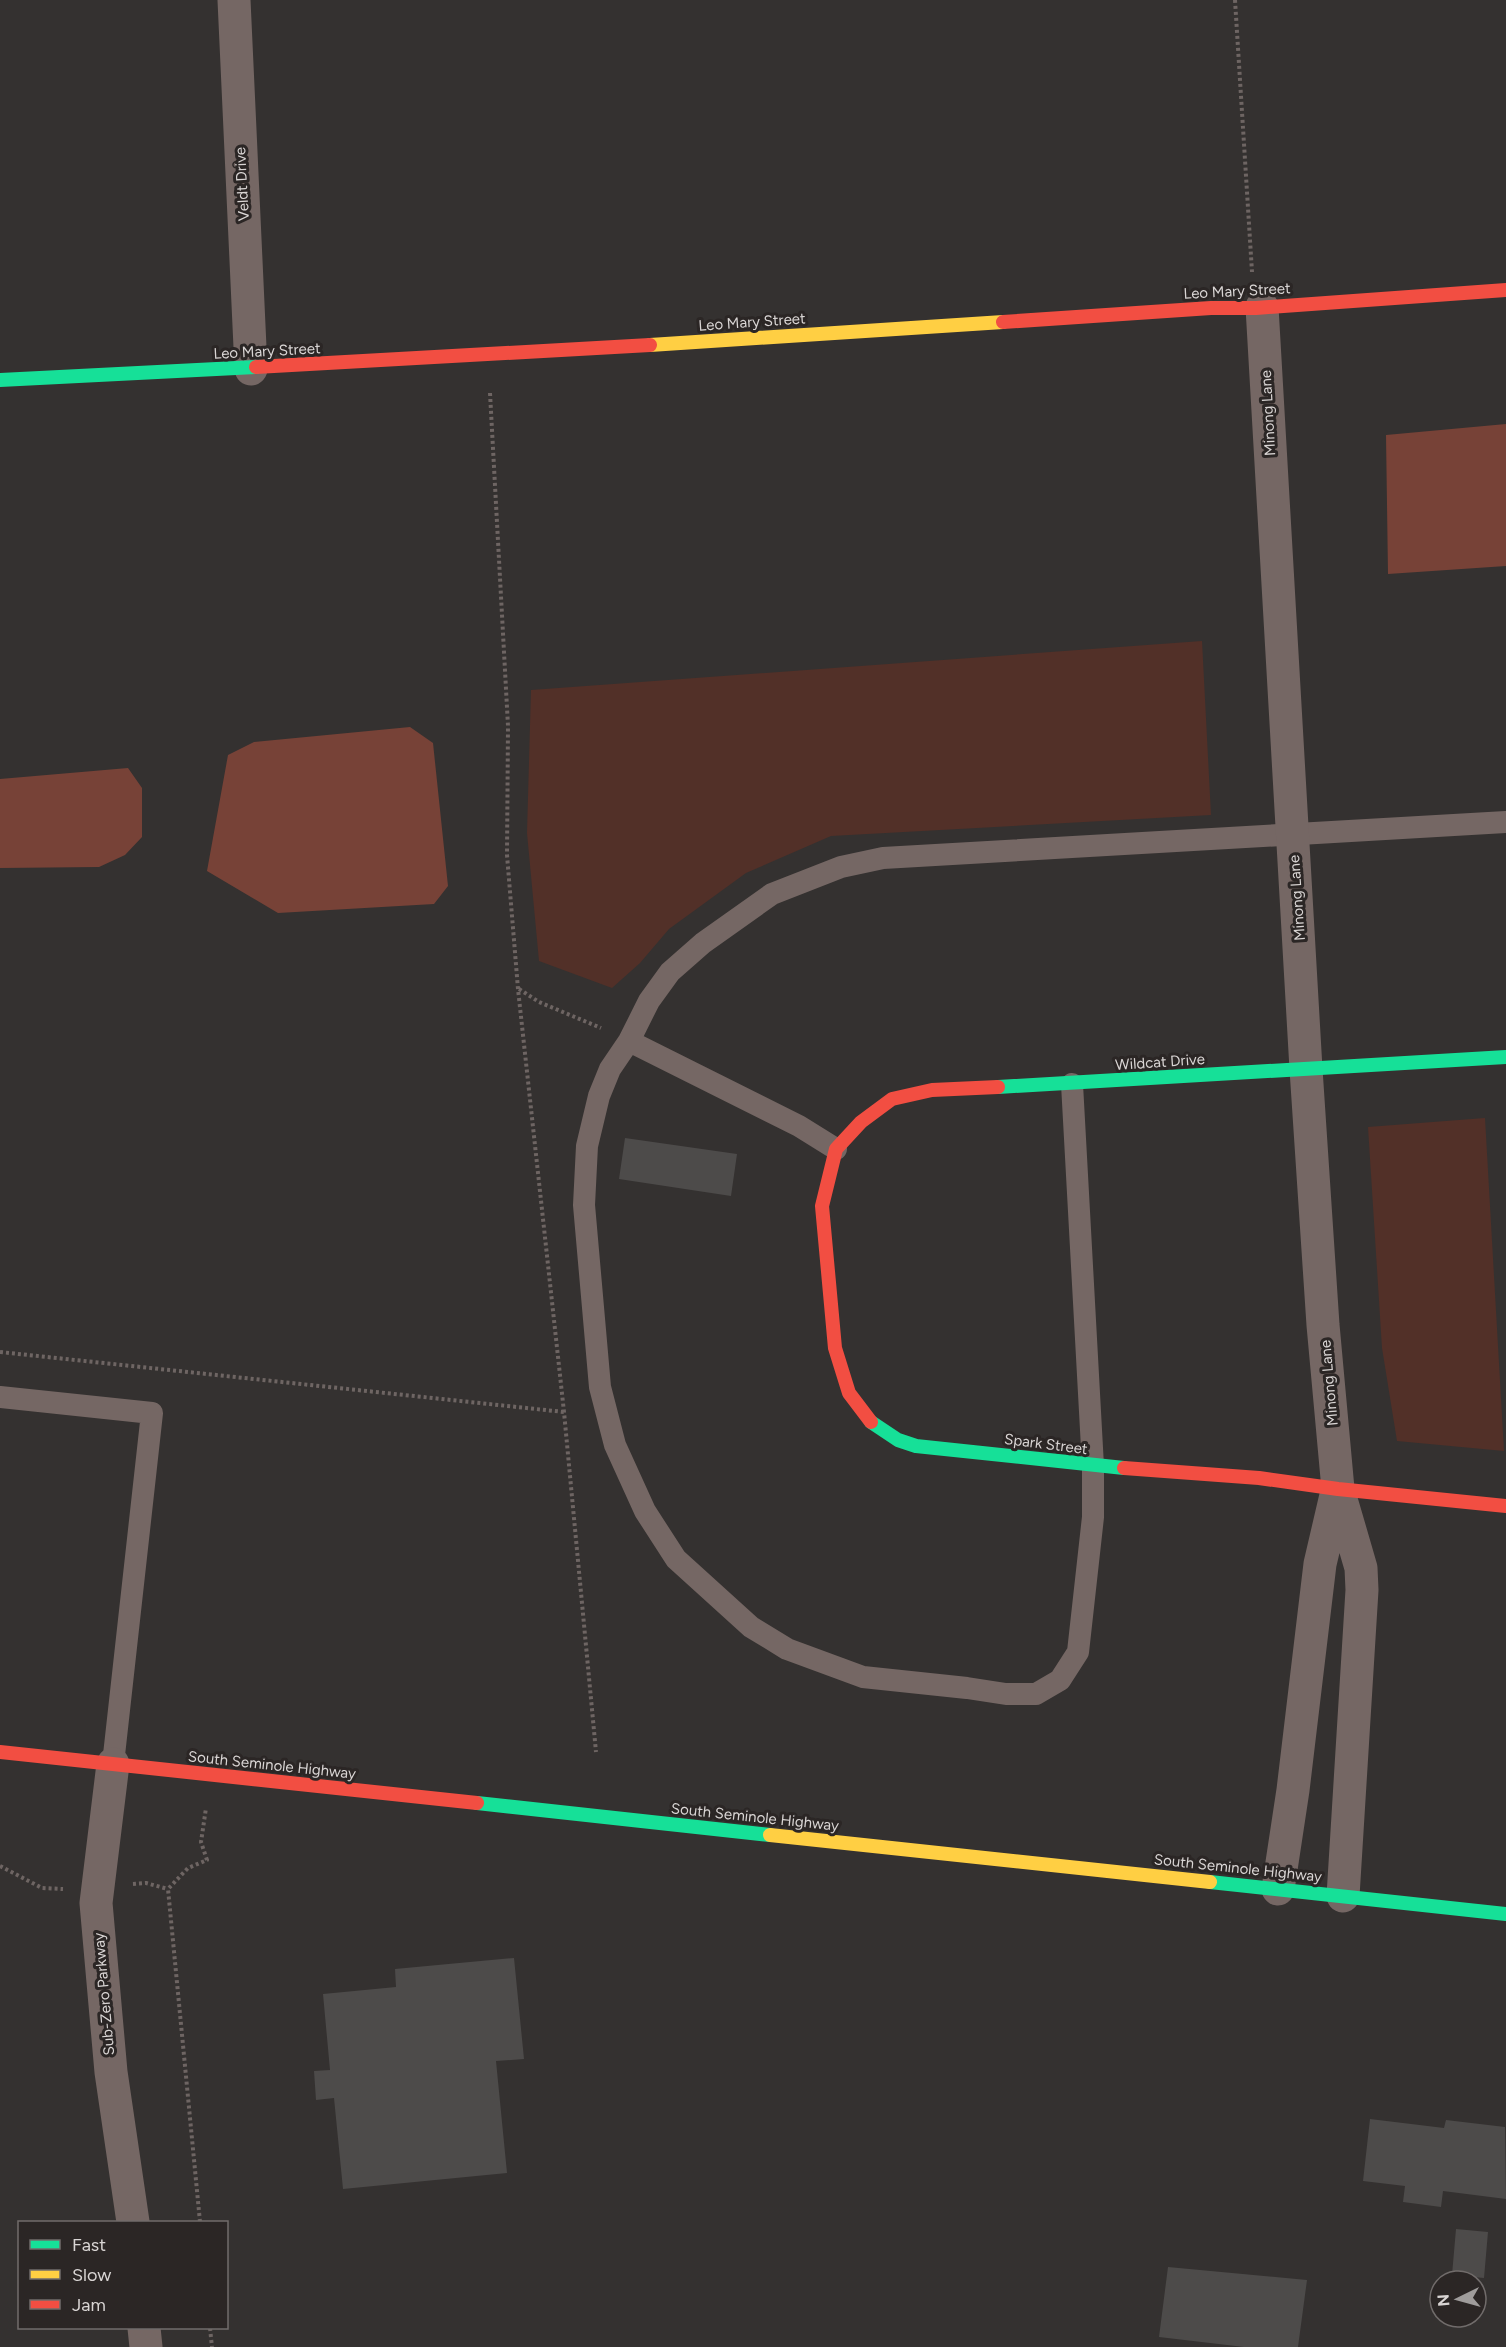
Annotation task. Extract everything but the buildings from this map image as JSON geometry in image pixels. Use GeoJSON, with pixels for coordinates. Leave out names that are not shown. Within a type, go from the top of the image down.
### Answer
{"type":"FeatureCollection","features":[{"type":"Feature","properties":{"kind":"street","name":"Veldt Drive"},"geometry":{"type":"LineString","coordinates":[[234,0],[251,369]]}},
{"type":"Feature","properties":{"kind":"street","name":"Leo Mary Street"},"geometry":{"type":"LineString","coordinates":[[0,380],[488,356],[1506,290]]}},
{"type":"Feature","properties":{"kind":"street","name":"Minong Lane"},"geometry":{"type":"LineString","coordinates":[[1259,307],[1323,1325],[1338,1490],[1361,1568],[1362,1590],[1343,1896]]}},
{"type":"Feature","properties":{"kind":"street","name":"Wildcat Drive"},"geometry":{"type":"LineString","coordinates":[[836,1149],[861,1122],[892,1099],[932,1090],[1072,1084],[1506,1057]]}},
{"type":"Feature","properties":{"kind":"street","name":"Spark Street"},"geometry":{"type":"LineString","coordinates":[[836,1149],[822,1206],[835,1348],[849,1392],[869,1421],[898,1440],[916,1446],[1093,1466],[1259,1478],[1338,1490],[1506,1506]]}},
{"type":"Feature","properties":{"kind":"street","name":"Minong Lane"},"geometry":{"type":"LineString","coordinates":[[1278,1889],[1295,1775],[1320,1564],[1338,1490]]}},
{"type":"Feature","properties":{"kind":"street","name":"South Seminole Highway"},"geometry":{"type":"LineString","coordinates":[[0,1752],[1506,1914]]}},
{"type":"Feature","properties":{"kind":"street","name":"Sub-Zero Parkway"},"geometry":{"type":"LineString","coordinates":[[113,1764],[96,1903],[111,2072],[134,2221]]}},
{"type":"Feature","properties":{"kind":"street"},"geometry":{"type":"LineString","coordinates":[[144,2329],[146,2347]]}},
{"type":"Feature","properties":{"kind":"lane"},"geometry":{"type":"LineString","coordinates":[[1072,1084],[1093,1466],[1093,1517],[1078,1652],[1060,1680],[1036,1694],[1006,1694],[863,1677],[788,1649],[751,1628],[676,1559],[645,1511],[615,1445],[600,1387],[584,1205],[587,1146],[599,1096],[610,1069],[629,1041],[649,1001],[670,972],[704,943],[771,894],[841,867],[883,858],[1506,822]]}},
{"type":"Feature","properties":{"kind":"lane"},"geometry":{"type":"LineString","coordinates":[[629,1041],[799,1126],[836,1149]]}},
{"type":"Feature","properties":{"kind":"lane"},"geometry":{"type":"LineString","coordinates":[[0,1398],[152,1413],[113,1764]]}},
{"type":"Feature","properties":{"kind":"path"},"geometry":{"type":"LineString","coordinates":[[1234,0],[1250,254],[1259,307]]}},
{"type":"Feature","properties":{"kind":"path"},"geometry":{"type":"LineString","coordinates":[[488,356],[508,726],[507,855],[518,989],[564,1412],[596,1752]]}},
{"type":"Feature","properties":{"kind":"path"},"geometry":{"type":"LineString","coordinates":[[518,989],[539,1002],[629,1041]]}},
{"type":"Feature","properties":{"kind":"path"},"geometry":{"type":"LineString","coordinates":[[0,1352],[564,1412]]}},
{"type":"Feature","properties":{"kind":"path"},"geometry":{"type":"LineString","coordinates":[[168,1888],[188,1868],[207,1860],[201,1842]]}},
{"type":"Feature","properties":{"kind":"path"},"geometry":{"type":"LineString","coordinates":[[0,1866],[42,1888],[67,1889]]}},
{"type":"Feature","properties":{"kind":"path"},"geometry":{"type":"LineString","coordinates":[[146,1883],[168,1888]]}},
{"type":"Feature","properties":{"kind":"path"},"geometry":{"type":"LineString","coordinates":[[168,1888],[200,2221]]}},
{"type":"Feature","properties":{"kind":"path"},"geometry":{"type":"LineString","coordinates":[[210,2329],[212,2347]]}},
{"type":"Feature","properties":{"kind":"shaded area"},"geometry":{"type":"Polygon","coordinates":[[[1506,424],[1506,566],[1388,574],[1386,435],[1506,424]]]}},
{"type":"Feature","properties":{"kind":"shaded area"},"geometry":{"type":"Polygon","coordinates":[[[1202,641],[1211,815],[831,836],[746,873],[669,929],[640,963],[612,988],[539,961],[527,833],[531,690],[1202,641]]]}},
{"type":"Feature","properties":{"kind":"shaded area"},"geometry":{"type":"Polygon","coordinates":[[[410,727],[433,743],[448,886],[434,904],[278,913],[207,871],[228,755],[254,742],[410,727]]]}},
{"type":"Feature","properties":{"kind":"shaded area"},"geometry":{"type":"Polygon","coordinates":[[[128,768],[142,788],[142,837],[125,855],[99,867],[0,868],[0,779],[128,768]]]}},
{"type":"Feature","properties":{"kind":"shaded area"},"geometry":{"type":"Polygon","coordinates":[[[1485,1118],[1504,1451],[1397,1441],[1382,1348],[1368,1127],[1485,1118]]]}},
{"type":"Feature","properties":{"kind":"traffic: fast"},"geometry":{"type":"LineString","coordinates":[[0,380],[256,367]]}},
{"type":"Feature","properties":{"kind":"traffic: fast"},"geometry":{"type":"LineString","coordinates":[[998,1087],[1506,1057]]}},
{"type":"Feature","properties":{"kind":"traffic: fast"},"geometry":{"type":"LineString","coordinates":[[871,1422],[898,1440],[916,1446],[1124,1468]]}},
{"type":"Feature","properties":{"kind":"traffic: fast"},"geometry":{"type":"LineString","coordinates":[[477,1803],[770,1835]]}},
{"type":"Feature","properties":{"kind":"traffic: fast"},"geometry":{"type":"LineString","coordinates":[[1210,1882],[1506,1914]]}},
{"type":"Feature","properties":{"kind":"traffic: slow"},"geometry":{"type":"LineString","coordinates":[[650,345],[1003,322]]}},
{"type":"Feature","properties":{"kind":"traffic: slow"},"geometry":{"type":"LineString","coordinates":[[770,1835],[1210,1882]]}},
{"type":"Feature","properties":{"kind":"traffic: jam"},"geometry":{"type":"LineString","coordinates":[[1003,322],[1211,308],[1256,308],[1506,290]]}},
{"type":"Feature","properties":{"kind":"traffic: jam"},"geometry":{"type":"LineString","coordinates":[[256,367],[650,345]]}},
{"type":"Feature","properties":{"kind":"traffic: jam"},"geometry":{"type":"LineString","coordinates":[[871,1422],[849,1393],[835,1348],[822,1206],[836,1149],[861,1122],[892,1099],[932,1090],[998,1087]]}},
{"type":"Feature","properties":{"kind":"traffic: jam"},"geometry":{"type":"LineString","coordinates":[[1124,1468],[1259,1478],[1338,1489],[1506,1506]]}},
{"type":"Feature","properties":{"kind":"traffic: jam"},"geometry":{"type":"LineString","coordinates":[[0,1752],[477,1803]]}}]}
